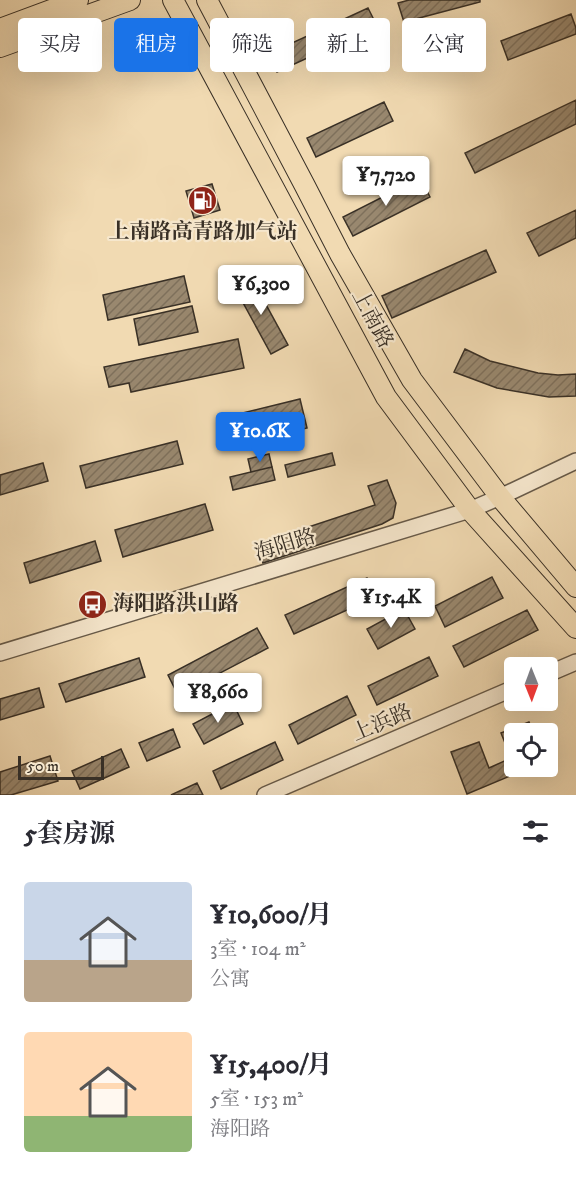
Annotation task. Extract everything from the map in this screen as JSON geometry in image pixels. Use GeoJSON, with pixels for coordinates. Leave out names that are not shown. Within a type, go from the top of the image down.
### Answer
{"type":"FeatureCollection","features":[{"type":"Feature","properties":{"kind":"main road"},"geometry":{"type":"LineString","coordinates":[[0,29],[78,0]]}},
{"type":"Feature","properties":{"kind":"main road"},"geometry":{"type":"LineString","coordinates":[[0,47],[130,0]]}},
{"type":"Feature","properties":{"kind":"main road","name":"上南路"},"geometry":{"type":"LineString","coordinates":[[173,0],[386,397],[470,510],[576,628]]}},
{"type":"Feature","properties":{"kind":"main road","name":"上南路"},"geometry":{"type":"LineString","coordinates":[[207,0],[340,254],[412,380],[500,497],[576,587]]}},
{"type":"Feature","properties":{"kind":"street","name":"海阳路"},"geometry":{"type":"LineString","coordinates":[[0,653],[470,510],[576,461]]}},
{"type":"Feature","properties":{"kind":"street"},"geometry":{"type":"LineString","coordinates":[[558,670],[576,662]]}},
{"type":"Feature","properties":{"kind":"street","name":"上浜路"},"geometry":{"type":"LineString","coordinates":[[265,795],[504,692]]}},
{"type":"Feature","properties":{"kind":"building"},"geometry":{"type":"Polygon","coordinates":[[[409,0],[480,0],[480,2],[419,18],[403,18],[398,3],[409,0]]]}},
{"type":"Feature","properties":{"kind":"building"},"geometry":{"type":"Polygon","coordinates":[[[368,8],[373,18],[346,18],[368,8]]]}},
{"type":"Feature","properties":{"kind":"building"},"geometry":{"type":"Polygon","coordinates":[[[571,14],[576,34],[508,60],[501,41],[571,14]]]}},
{"type":"Feature","properties":{"kind":"building"},"geometry":{"type":"Polygon","coordinates":[[[306,37],[306,59],[294,64],[294,42],[306,37]]]}},
{"type":"Feature","properties":{"kind":"building"},"geometry":{"type":"Polygon","coordinates":[[[576,100],[576,124],[475,173],[465,153],[576,100]]]}},
{"type":"Feature","properties":{"kind":"building"},"geometry":{"type":"Polygon","coordinates":[[[384,102],[393,121],[316,157],[307,138],[384,102]]]}},
{"type":"Feature","properties":{"kind":"building"},"geometry":{"type":"Polygon","coordinates":[[[420,178],[430,197],[353,236],[343,217],[420,178]]]}},
{"type":"Feature","properties":{"kind":"building","name":"上南路高青路加气站"},"geometry":{"type":"Polygon","coordinates":[[[212,184],[220,210],[194,218],[186,191],[212,184]]]}},
{"type":"Feature","properties":{"kind":"building"},"geometry":{"type":"Polygon","coordinates":[[[576,210],[576,238],[539,256],[527,233],[576,210]]]}},
{"type":"Feature","properties":{"kind":"building"},"geometry":{"type":"Polygon","coordinates":[[[486,250],[496,272],[392,318],[382,296],[486,250]]]}},
{"type":"Feature","properties":{"kind":"building"},"geometry":{"type":"Polygon","coordinates":[[[184,276],[190,302],[108,320],[103,295],[184,276]]]}},
{"type":"Feature","properties":{"kind":"building"},"geometry":{"type":"Polygon","coordinates":[[[252,279],[288,345],[271,354],[235,288],[252,279]]]}},
{"type":"Feature","properties":{"kind":"building"},"geometry":{"type":"Polygon","coordinates":[[[192,306],[198,332],[139,345],[134,319],[192,306]]]}},
{"type":"Feature","properties":{"kind":"building"},"geometry":{"type":"Polygon","coordinates":[[[238,339],[244,368],[131,392],[129,383],[109,387],[104,367],[238,339]]]}},
{"type":"Feature","properties":{"kind":"building"},"geometry":{"type":"Polygon","coordinates":[[[465,349],[490,361],[538,373],[576,374],[576,396],[549,397],[497,388],[454,372],[465,349]]]}},
{"type":"Feature","properties":{"kind":"building"},"geometry":{"type":"Polygon","coordinates":[[[300,399],[307,428],[237,445],[230,416],[300,399]]]}},
{"type":"Feature","properties":{"kind":"building"},"geometry":{"type":"Polygon","coordinates":[[[177,441],[183,464],[86,488],[80,466],[177,441]]]}},
{"type":"Feature","properties":{"kind":"building"},"geometry":{"type":"Polygon","coordinates":[[[332,453],[335,465],[288,477],[285,465],[332,453]]]}},
{"type":"Feature","properties":{"kind":"building"},"geometry":{"type":"Polygon","coordinates":[[[269,454],[272,467],[251,472],[248,459],[269,454]]]}},
{"type":"Feature","properties":{"kind":"building"},"geometry":{"type":"Polygon","coordinates":[[[43,463],[48,481],[0,495],[0,475],[43,463]]]}},
{"type":"Feature","properties":{"kind":"building"},"geometry":{"type":"Polygon","coordinates":[[[272,467],[275,480],[233,490],[230,477],[272,467]]]}},
{"type":"Feature","properties":{"kind":"building"},"geometry":{"type":"Polygon","coordinates":[[[387,480],[396,503],[393,518],[382,524],[263,563],[257,544],[375,505],[368,486],[387,480]]]}},
{"type":"Feature","properties":{"kind":"building"},"geometry":{"type":"Polygon","coordinates":[[[205,504],[213,530],[123,557],[115,530],[205,504]]]}},
{"type":"Feature","properties":{"kind":"building"},"geometry":{"type":"Polygon","coordinates":[[[95,541],[101,561],[30,583],[24,563],[95,541]]]}},
{"type":"Feature","properties":{"kind":"building"},"geometry":{"type":"Polygon","coordinates":[[[492,577],[503,598],[445,627],[435,606],[492,577]]]}},
{"type":"Feature","properties":{"kind":"building"},"geometry":{"type":"Polygon","coordinates":[[[367,578],[376,597],[294,634],[285,615],[367,578]]]}},
{"type":"Feature","properties":{"kind":"building"},"geometry":{"type":"Polygon","coordinates":[[[404,609],[415,629],[378,649],[367,629],[404,609]]]}},
{"type":"Feature","properties":{"kind":"building"},"geometry":{"type":"Polygon","coordinates":[[[527,610],[538,630],[464,667],[453,646],[527,610]]]}},
{"type":"Feature","properties":{"kind":"building"},"geometry":{"type":"Polygon","coordinates":[[[257,628],[268,648],[178,695],[168,675],[257,628]]]}},
{"type":"Feature","properties":{"kind":"building"},"geometry":{"type":"Polygon","coordinates":[[[429,657],[438,676],[377,705],[368,686],[429,657]]]}},
{"type":"Feature","properties":{"kind":"building"},"geometry":{"type":"Polygon","coordinates":[[[139,658],[145,677],[66,702],[59,684],[139,658]]]}},
{"type":"Feature","properties":{"kind":"building"},"geometry":{"type":"Polygon","coordinates":[[[39,688],[44,707],[0,720],[0,699],[39,688]]]}},
{"type":"Feature","properties":{"kind":"building"},"geometry":{"type":"Polygon","coordinates":[[[347,696],[356,715],[298,744],[289,725],[347,696]]]}},
{"type":"Feature","properties":{"kind":"building"},"geometry":{"type":"Polygon","coordinates":[[[233,703],[243,724],[204,744],[193,724],[233,703]]]}},
{"type":"Feature","properties":{"kind":"building"},"geometry":{"type":"Polygon","coordinates":[[[173,729],[180,747],[147,761],[139,743],[173,729]]]}},
{"type":"Feature","properties":{"kind":"building"},"geometry":{"type":"Polygon","coordinates":[[[275,742],[283,760],[221,789],[213,771],[275,742]]]}},
{"type":"Feature","properties":{"kind":"building"},"geometry":{"type":"Polygon","coordinates":[[[479,742],[489,768],[504,761],[504,777],[508,777],[467,794],[451,752],[479,742]]]}},
{"type":"Feature","properties":{"kind":"building"},"geometry":{"type":"Polygon","coordinates":[[[121,749],[129,767],[80,789],[72,771],[121,749]]]}},
{"type":"Feature","properties":{"kind":"building"},"geometry":{"type":"Polygon","coordinates":[[[50,756],[58,781],[11,795],[0,795],[0,772],[50,756]]]}},
{"type":"Feature","properties":{"kind":"building"},"geometry":{"type":"Polygon","coordinates":[[[197,783],[203,795],[171,795],[197,783]]]}},
{"type":"Feature","properties":{"kind":"place","name":"上南路高青路加气站"},"geometry":{"type":"Point","coordinates":[203,201]}},
{"type":"Feature","properties":{"kind":"place","name":"海阳路洪山路"},"geometry":{"type":"Point","coordinates":[92,604]}}]}
